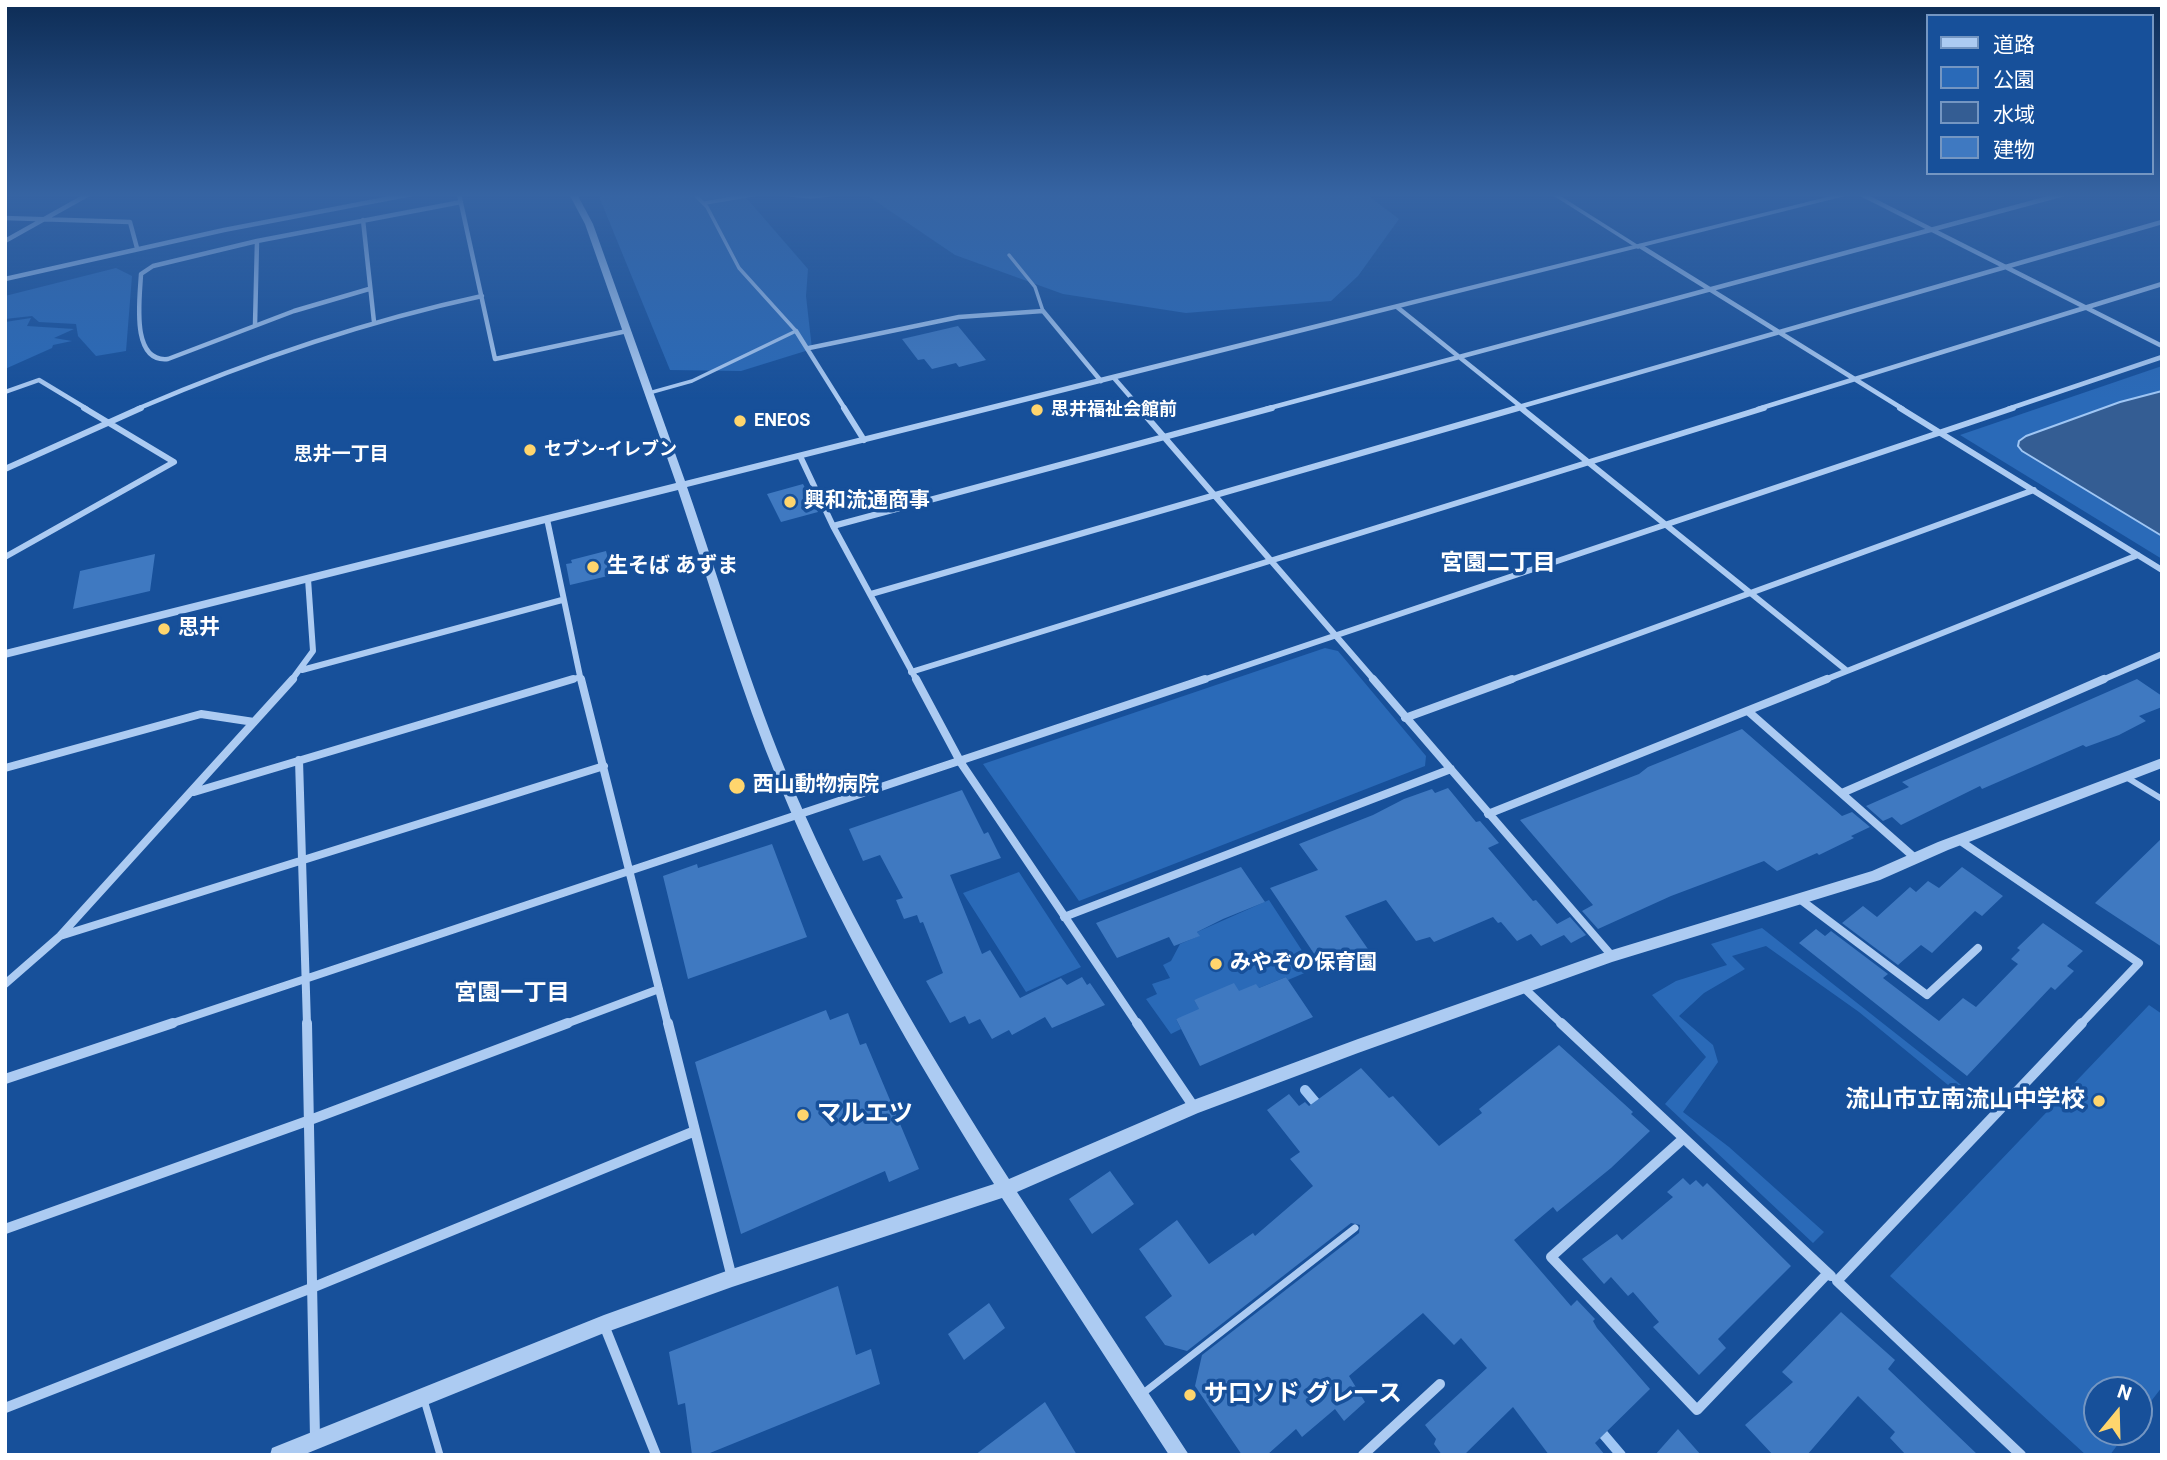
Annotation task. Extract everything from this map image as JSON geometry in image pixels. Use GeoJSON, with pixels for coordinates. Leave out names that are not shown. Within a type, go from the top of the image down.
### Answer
{"type":"FeatureCollection","features":[{"type":"Feature","properties":{"kind":"street"},"geometry":{"type":"LineString","coordinates":[[5,279],[76,262]]}},
{"type":"Feature","properties":{"kind":"street"},"geometry":{"type":"LineString","coordinates":[[175,262],[144,270],[141,274],[139,332],[144,350],[154,358],[164,360],[255,325],[369,289]]}},
{"type":"Feature","properties":{"kind":"street"},"geometry":{"type":"LineString","coordinates":[[255,325],[256,262]]}},
{"type":"Feature","properties":{"kind":"street"},"geometry":{"type":"LineString","coordinates":[[367,262],[374,322]]}},
{"type":"Feature","properties":{"kind":"street"},"geometry":{"type":"LineString","coordinates":[[474,262],[495,359],[627,331]]}},
{"type":"Feature","properties":{"kind":"street"},"geometry":{"type":"LineString","coordinates":[[603,262],[782,778],[840,904],[891,1002],[961,1121],[1180,1455]]}},
{"type":"Feature","properties":{"kind":"street"},"geometry":{"type":"LineString","coordinates":[[5,654],[1578,262]]}},
{"type":"Feature","properties":{"kind":"street"},"geometry":{"type":"LineString","coordinates":[[1664,262],[2162,570]]}},
{"type":"Feature","properties":{"kind":"street"},"geometry":{"type":"LineString","coordinates":[[833,526],[1814,262]]}},
{"type":"Feature","properties":{"kind":"street"},"geometry":{"type":"LineString","coordinates":[[1995,262],[2162,345]]}},
{"type":"Feature","properties":{"kind":"street"},"geometry":{"type":"LineString","coordinates":[[871,594],[2022,262]]}},
{"type":"Feature","properties":{"kind":"street"},"geometry":{"type":"LineString","coordinates":[[911,673],[2162,284]]}},
{"type":"Feature","properties":{"kind":"street"},"geometry":{"type":"LineString","coordinates":[[5,469],[109,422],[276,355],[374,322],[439,304],[482,296]]}},
{"type":"Feature","properties":{"kind":"street"},"geometry":{"type":"LineString","coordinates":[[1397,307],[1846,670]]}},
{"type":"Feature","properties":{"kind":"street"},"geometry":{"type":"LineString","coordinates":[[809,348],[959,317],[1043,311],[1101,381]]}},
{"type":"Feature","properties":{"kind":"street"},"geometry":{"type":"LineString","coordinates":[[796,331],[864,440]]}},
{"type":"Feature","properties":{"kind":"street"},"geometry":{"type":"LineString","coordinates":[[5,1080],[798,814],[961,763],[1334,634],[2162,357]]}},
{"type":"Feature","properties":{"kind":"street"},"geometry":{"type":"LineString","coordinates":[[1114,378],[1612,956]]}},
{"type":"Feature","properties":{"kind":"street"},"geometry":{"type":"LineString","coordinates":[[5,392],[39,380],[174,462],[5,557]]}},
{"type":"Feature","properties":{"kind":"street"},"geometry":{"type":"LineString","coordinates":[[800,456],[833,526],[961,763],[1194,1107]]}},
{"type":"Feature","properties":{"kind":"street"},"geometry":{"type":"LineString","coordinates":[[1405,718],[2034,490]]}},
{"type":"Feature","properties":{"kind":"street"},"geometry":{"type":"LineString","coordinates":[[547,519],[580,677],[732,1278]]}},
{"type":"Feature","properties":{"kind":"street"},"geometry":{"type":"LineString","coordinates":[[1488,814],[2138,555]]}},
{"type":"Feature","properties":{"kind":"street"},"geometry":{"type":"LineString","coordinates":[[5,984],[60,936],[194,792],[301,670],[313,651],[308,579]]}},
{"type":"Feature","properties":{"kind":"street"},"geometry":{"type":"LineString","coordinates":[[301,670],[562,600]]}},
{"type":"Feature","properties":{"kind":"street"},"geometry":{"type":"LineString","coordinates":[[1842,793],[2162,654]]}},
{"type":"Feature","properties":{"kind":"street"},"geometry":{"type":"LineString","coordinates":[[194,792],[580,677]]}},
{"type":"Feature","properties":{"kind":"street"},"geometry":{"type":"LineString","coordinates":[[1749,712],[1915,858]]}},
{"type":"Feature","properties":{"kind":"street"},"geometry":{"type":"LineString","coordinates":[[5,768],[201,714],[254,722]]}},
{"type":"Feature","properties":{"kind":"street"},"geometry":{"type":"LineString","coordinates":[[299,760],[307,979],[315,1440]]}},
{"type":"Feature","properties":{"kind":"street"},"geometry":{"type":"LineString","coordinates":[[279,1455],[604,1324],[732,1278],[1005,1189],[1194,1107],[1612,956],[1875,876],[1959,840],[2162,762]]}},
{"type":"Feature","properties":{"kind":"street"},"geometry":{"type":"LineString","coordinates":[[60,936],[604,766]]}},
{"type":"Feature","properties":{"kind":"street"},"geometry":{"type":"LineString","coordinates":[[1064,917],[1451,769]]}},
{"type":"Feature","properties":{"kind":"street"},"geometry":{"type":"LineString","coordinates":[[1837,1282],[2140,963],[1959,840]]}},
{"type":"Feature","properties":{"kind":"street"},"geometry":{"type":"LineString","coordinates":[[1801,900],[1927,995],[1978,947]]}},
{"type":"Feature","properties":{"kind":"street"},"geometry":{"type":"LineString","coordinates":[[1524,988],[2021,1455]]}},
{"type":"Feature","properties":{"kind":"street"},"geometry":{"type":"LineString","coordinates":[[5,1229],[310,1120],[659,989]]}},
{"type":"Feature","properties":{"kind":"street"},"geometry":{"type":"LineString","coordinates":[[5,1408],[314,1287],[695,1131]]}},
{"type":"Feature","properties":{"kind":"street"},"geometry":{"type":"LineString","coordinates":[[1684,1138],[1551,1257],[1698,1410],[1828,1273]]}},
{"type":"Feature","properties":{"kind":"street"},"geometry":{"type":"LineString","coordinates":[[604,1324],[656,1455]]}},
{"type":"Feature","properties":{"kind":"street"},"geometry":{"type":"LineString","coordinates":[[1363,1455],[1440,1384]]}},
{"type":"Feature","properties":{"kind":"lane"},"geometry":{"type":"LineString","coordinates":[[649,393],[692,381],[796,331],[782,311],[746,280],[734,262]]}},
{"type":"Feature","properties":{"kind":"lane"},"geometry":{"type":"LineString","coordinates":[[1017,262],[1027,272],[1041,295],[1043,311]]}},
{"type":"Feature","properties":{"kind":"lane"},"geometry":{"type":"LineString","coordinates":[[2125,776],[2162,799]]}},
{"type":"Feature","properties":{"kind":"lane"},"geometry":{"type":"LineString","coordinates":[[1141,1395],[1355,1228]]}},
{"type":"Feature","properties":{"kind":"lane"},"geometry":{"type":"LineString","coordinates":[[423,1397],[440,1455]]}},
{"type":"Feature","properties":{"kind":"green space"},"geometry":{"type":"Polygon","coordinates":[[[626,262],[802,262],[808,269],[806,296],[812,349],[741,371],[670,370],[626,262]]]}},
{"type":"Feature","properties":{"kind":"green space"},"geometry":{"type":"Polygon","coordinates":[[[975,262],[1368,262],[1358,276],[1331,301],[1186,313],[1063,294],[975,262]]]}},
{"type":"Feature","properties":{"kind":"green space"},"geometry":{"type":"Polygon","coordinates":[[[116,268],[132,276],[126,351],[96,356],[78,336],[76,324],[39,322],[32,316],[5,319],[5,296],[116,268]]]}},
{"type":"Feature","properties":{"kind":"green space"},"geometry":{"type":"Polygon","coordinates":[[[31,318],[27,326],[74,329],[54,338],[72,341],[53,345],[52,348],[5,369],[5,322],[31,318]]]}},
{"type":"Feature","properties":{"kind":"green space"},"geometry":{"type":"Polygon","coordinates":[[[2162,366],[2162,391],[2120,402],[2026,436],[2019,441],[2018,446],[2022,451],[2162,536],[2162,559],[1960,435],[2162,366]]]}},
{"type":"Feature","properties":{"kind":"green space"},"geometry":{"type":"Polygon","coordinates":[[[1325,648],[1338,651],[1426,756],[1425,766],[1079,901],[983,764],[1325,648]]]}},
{"type":"Feature","properties":{"kind":"green space"},"geometry":{"type":"Polygon","coordinates":[[[1019,872],[1081,967],[1026,992],[963,893],[1019,872]]]}},
{"type":"Feature","properties":{"kind":"green space"},"geometry":{"type":"Polygon","coordinates":[[[1269,900],[1314,969],[1259,988],[1194,1000],[1201,1012],[1176,1019],[1181,1029],[1171,1034],[1146,999],[1157,994],[1152,984],[1170,978],[1163,965],[1171,961],[1180,944],[1199,936],[1197,932],[1269,900]]]}},
{"type":"Feature","properties":{"kind":"green space"},"geometry":{"type":"Polygon","coordinates":[[[1762,928],[1965,1088],[1959,1094],[1859,1012],[1766,946],[1732,956],[1745,969],[1704,993],[1679,1016],[1713,1045],[1718,1062],[1683,1112],[1729,1147],[1824,1232],[1813,1243],[1665,1104],[1706,1057],[1652,995],[1676,981],[1727,965],[1711,944],[1762,928]]]}},
{"type":"Feature","properties":{"kind":"green space","name":"流山市立南流山中学校"},"geometry":{"type":"Polygon","coordinates":[[[2149,1005],[2162,1014],[2162,1387],[2153,1399],[2153,1376],[2083,1376],[2083,1446],[2117,1446],[2110,1455],[2086,1455],[1890,1276],[2149,1005]]]}},
{"type":"Feature","properties":{"kind":"water"},"geometry":{"type":"Polygon","coordinates":[[[2162,391],[2162,536],[2022,451],[2018,446],[2019,441],[2026,436],[2120,402],[2162,391]]]}},
{"type":"Feature","properties":{"kind":"building"},"geometry":{"type":"Polygon","coordinates":[[[958,326],[986,360],[959,367],[956,363],[932,369],[924,359],[918,360],[902,339],[958,326]]]}},
{"type":"Feature","properties":{"kind":"building"},"geometry":{"type":"Polygon","coordinates":[[[803,484],[818,512],[781,522],[767,494],[803,484]]]}},
{"type":"Feature","properties":{"kind":"building"},"geometry":{"type":"Polygon","coordinates":[[[606,551],[612,575],[570,585],[566,564],[572,563],[571,560],[606,551]]]}},
{"type":"Feature","properties":{"kind":"building"},"geometry":{"type":"Polygon","coordinates":[[[155,554],[150,591],[73,609],[80,571],[155,554]]]}},
{"type":"Feature","properties":{"kind":"building"},"geometry":{"type":"Polygon","coordinates":[[[2137,679],[2162,696],[2162,707],[2139,716],[2146,721],[2119,735],[2086,747],[2083,745],[1982,789],[1980,786],[1901,825],[1892,817],[1883,821],[1866,806],[1909,787],[1902,782],[2137,679]]]}},
{"type":"Feature","properties":{"kind":"building"},"geometry":{"type":"Polygon","coordinates":[[[1742,729],[1842,816],[1852,812],[1870,827],[1819,855],[1817,853],[1777,871],[1764,861],[1671,896],[1598,929],[1582,911],[1593,905],[1520,820],[1639,774],[1648,767],[1742,729]]]}},
{"type":"Feature","properties":{"kind":"building"},"geometry":{"type":"Polygon","coordinates":[[[1448,788],[1476,822],[1480,821],[1499,843],[1488,848],[1533,901],[1536,900],[1557,924],[1570,917],[1586,935],[1571,943],[1564,935],[1541,946],[1531,934],[1517,941],[1501,922],[1498,923],[1493,917],[1434,942],[1430,937],[1416,941],[1386,900],[1345,916],[1370,952],[1325,970],[1270,888],[1318,870],[1299,844],[1373,815],[1404,799],[1432,789],[1435,793],[1448,788]]]}},
{"type":"Feature","properties":{"kind":"building"},"geometry":{"type":"Polygon","coordinates":[[[962,790],[984,834],[988,832],[1001,858],[950,875],[982,954],[990,950],[1020,998],[1061,978],[1067,985],[1082,977],[1087,985],[1090,983],[1105,1005],[1052,1028],[1045,1017],[1012,1035],[1009,1030],[992,1039],[980,1019],[969,1024],[965,1016],[950,1023],[926,981],[943,973],[923,922],[920,923],[917,915],[904,919],[896,900],[903,898],[880,855],[863,861],[849,829],[962,790]]]}},
{"type":"Feature","properties":{"kind":"building"},"geometry":{"type":"Polygon","coordinates":[[[2162,838],[2162,947],[2095,903],[2162,838]]]}},
{"type":"Feature","properties":{"kind":"building"},"geometry":{"type":"Polygon","coordinates":[[[772,844],[807,937],[688,979],[663,876],[697,864],[698,868],[772,844]]]}},
{"type":"Feature","properties":{"kind":"building"},"geometry":{"type":"Polygon","coordinates":[[[1241,867],[1265,902],[1197,932],[1200,936],[1174,946],[1169,937],[1117,958],[1096,923],[1241,867]]]}},
{"type":"Feature","properties":{"kind":"building"},"geometry":{"type":"Polygon","coordinates":[[[1962,867],[2003,896],[1982,916],[1975,911],[1932,953],[1921,945],[1898,965],[1842,923],[1863,906],[1877,917],[1910,887],[1916,892],[1928,881],[1939,888],[1962,867]]]}},
{"type":"Feature","properties":{"kind":"building"},"geometry":{"type":"Polygon","coordinates":[[[2043,923],[2083,951],[2067,966],[2074,971],[2055,990],[2051,987],[1967,1076],[1799,943],[1816,929],[1825,936],[1831,931],[1888,974],[1883,978],[1939,1021],[1963,998],[1976,1007],[2018,964],[2011,959],[2020,950],[2017,948],[2043,923]]]}},
{"type":"Feature","properties":{"kind":"building"},"geometry":{"type":"Polygon","coordinates":[[[1286,977],[1313,1017],[1200,1066],[1176,1019],[1199,1009],[1194,1000],[1234,983],[1239,991],[1256,984],[1259,988],[1286,977]]]}},
{"type":"Feature","properties":{"kind":"building","name":"マルエツ"},"geometry":{"type":"Polygon","coordinates":[[[826,1010],[830,1020],[848,1013],[860,1045],[866,1043],[919,1169],[889,1182],[885,1171],[741,1234],[695,1062],[826,1010]]]}},
{"type":"Feature","properties":{"kind":"building"},"geometry":{"type":"Polygon","coordinates":[[[1559,1045],[1633,1112],[1631,1114],[1650,1131],[1611,1168],[1557,1212],[1553,1207],[1514,1240],[1571,1306],[1577,1300],[1595,1319],[1593,1321],[1597,1328],[1650,1389],[1595,1443],[1605,1455],[1549,1455],[1513,1407],[1464,1455],[1442,1455],[1434,1444],[1436,1439],[1425,1425],[1487,1368],[1461,1338],[1454,1345],[1423,1313],[1349,1376],[1365,1402],[1344,1421],[1335,1409],[1302,1437],[1296,1429],[1267,1455],[1242,1455],[1195,1386],[1202,1355],[1359,1233],[1360,1225],[1351,1223],[1187,1351],[1165,1345],[1145,1317],[1172,1296],[1139,1249],[1177,1220],[1209,1264],[1253,1233],[1255,1236],[1313,1186],[1290,1159],[1300,1152],[1267,1110],[1289,1094],[1299,1106],[1305,1102],[1309,1106],[1361,1068],[1389,1098],[1393,1096],[1439,1146],[1482,1113],[1479,1109],[1559,1045]]]}},
{"type":"Feature","properties":{"kind":"building"},"geometry":{"type":"Polygon","coordinates":[[[1110,1171],[1134,1204],[1092,1234],[1069,1199],[1110,1171]]]}},
{"type":"Feature","properties":{"kind":"building"},"geometry":{"type":"Polygon","coordinates":[[[1683,1178],[1690,1185],[1696,1180],[1703,1187],[1707,1183],[1791,1266],[1718,1339],[1726,1348],[1699,1375],[1653,1327],[1659,1322],[1633,1292],[1628,1296],[1611,1277],[1604,1284],[1582,1259],[1617,1234],[1622,1240],[1673,1197],[1667,1192],[1683,1178]]]}},
{"type":"Feature","properties":{"kind":"building"},"geometry":{"type":"Polygon","coordinates":[[[838,1286],[856,1355],[871,1349],[880,1384],[705,1455],[692,1455],[685,1403],[678,1405],[669,1352],[838,1286]]]}},
{"type":"Feature","properties":{"kind":"building"},"geometry":{"type":"Polygon","coordinates":[[[989,1303],[1005,1328],[964,1360],[948,1334],[989,1303]]]}},
{"type":"Feature","properties":{"kind":"building"},"geometry":{"type":"Polygon","coordinates":[[[1841,1312],[1895,1360],[1888,1369],[1978,1455],[1906,1455],[1890,1438],[1895,1432],[1858,1396],[1807,1455],[1773,1455],[1745,1425],[1793,1382],[1782,1372],[1841,1312]]]}},
{"type":"Feature","properties":{"kind":"building"},"geometry":{"type":"Polygon","coordinates":[[[1045,1402],[1077,1455],[975,1455],[1045,1402]]]}},
{"type":"Feature","properties":{"kind":"building"},"geometry":{"type":"Polygon","coordinates":[[[1678,1429],[1701,1455],[1655,1455],[1678,1429]]]}},
{"type":"Feature","properties":{"kind":"waterway"},"geometry":{"type":"LineString","coordinates":[[1305,1090],[1321,1109]]}},
{"type":"Feature","properties":{"kind":"waterway"},"geometry":{"type":"LineString","coordinates":[[1598,1428],[1621,1455]]}},
{"type":"Feature","properties":{"kind":"place","name":"思井福祉会館前"},"geometry":{"type":"Point","coordinates":[1037,410]}},
{"type":"Feature","properties":{"kind":"place","name":"ENEOS"},"geometry":{"type":"Point","coordinates":[740,421]}},
{"type":"Feature","properties":{"kind":"place","name":"セブン-イレブン"},"geometry":{"type":"Point","coordinates":[530,450]}},
{"type":"Feature","properties":{"kind":"place","name":"興和流通商事"},"geometry":{"type":"Point","coordinates":[790,502]}},
{"type":"Feature","properties":{"kind":"place","name":"生そば あずま"},"geometry":{"type":"Point","coordinates":[593,567]}},
{"type":"Feature","properties":{"kind":"place","name":"思井"},"geometry":{"type":"Point","coordinates":[164,629]}},
{"type":"Feature","properties":{"kind":"place","name":"西山動物病院"},"geometry":{"type":"Point","coordinates":[737,786]}},
{"type":"Feature","properties":{"kind":"place","name":"みやぞの保育園"},"geometry":{"type":"Point","coordinates":[1216,964]}},
{"type":"Feature","properties":{"kind":"place","name":"流山市立南流山中学校"},"geometry":{"type":"Point","coordinates":[2099,1101]}},
{"type":"Feature","properties":{"kind":"place","name":"マルエツ"},"geometry":{"type":"Point","coordinates":[803,1115]}},
{"type":"Feature","properties":{"kind":"place","name":"サ口ソド グレ一ス"},"geometry":{"type":"Point","coordinates":[1190,1395]}},
{"type":"Feature","properties":{"kind":"district","name":"思井一丁目"},"geometry":{"type":"Point","coordinates":[341,455]}},
{"type":"Feature","properties":{"kind":"district","name":"宮園二丁目"},"geometry":{"type":"Point","coordinates":[1498,564]}},
{"type":"Feature","properties":{"kind":"district","name":"宮園一丁目"},"geometry":{"type":"Point","coordinates":[512,994]}}]}
